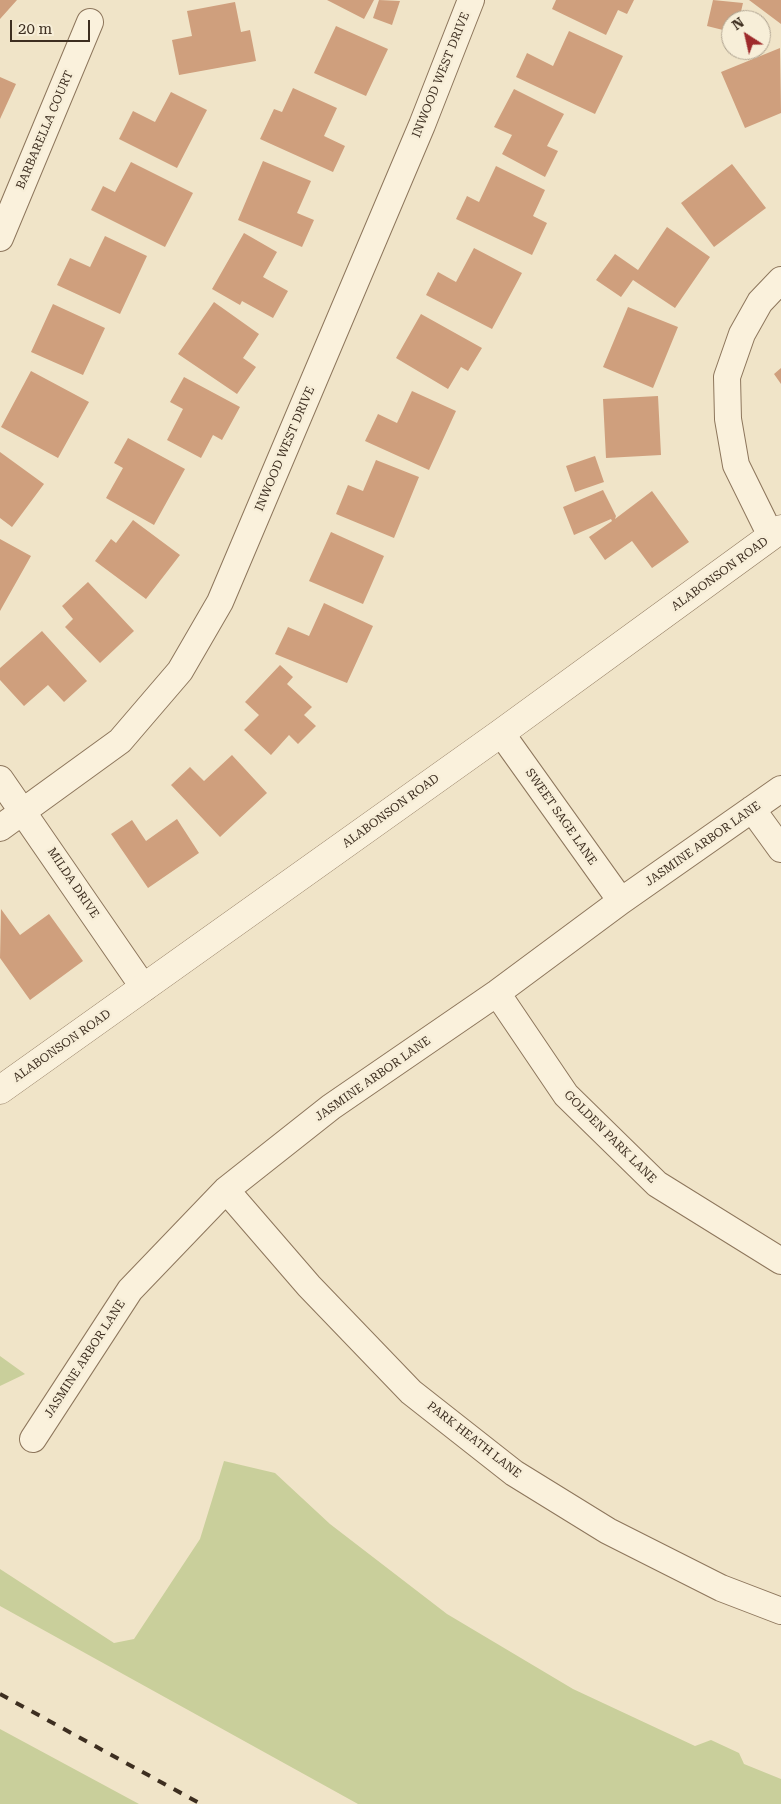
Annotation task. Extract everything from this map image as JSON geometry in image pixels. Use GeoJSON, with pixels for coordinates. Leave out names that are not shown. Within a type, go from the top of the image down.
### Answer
{"type":"FeatureCollection","features":[{"type":"Feature","properties":{"kind":"street","name":"INWOOD WEST DRIVE"},"geometry":{"type":"LineString","coordinates":[[0,828],[120,741],[180,671],[220,602],[422,125],[471,0]]}},
{"type":"Feature","properties":{"kind":"street","name":"BARBARELLA COURT"},"geometry":{"type":"LineString","coordinates":[[1,234],[90,22]]}},
{"type":"Feature","properties":{"kind":"street"},"geometry":{"type":"LineString","coordinates":[[776,533],[736,465],[728,419],[727,377],[742,334],[760,302],[781,280]]}},
{"type":"Feature","properties":{"kind":"street","name":"ALABONSON ROAD"},"geometry":{"type":"LineString","coordinates":[[0,1090],[501,733],[776,533]]}},
{"type":"Feature","properties":{"kind":"street","name":"SWEET SAGE LANE"},"geometry":{"type":"LineString","coordinates":[[501,733],[620,901]]}},
{"type":"Feature","properties":{"kind":"street","name":"MILDA DRIVE"},"geometry":{"type":"LineString","coordinates":[[0,779],[24,811],[144,988]]}},
{"type":"Feature","properties":{"kind":"street","name":"JASMINE ARBOR LANE"},"geometry":{"type":"LineString","coordinates":[[33,1439],[130,1290],[226,1190],[331,1107],[497,993],[620,901],[781,789]]}},
{"type":"Feature","properties":{"kind":"street"},"geometry":{"type":"LineString","coordinates":[[752,809],[781,849]]}},
{"type":"Feature","properties":{"kind":"street","name":"GOLDEN PARK LANE"},"geometry":{"type":"LineString","coordinates":[[497,993],[566,1095],[656,1184],[781,1262]]}},
{"type":"Feature","properties":{"kind":"street","name":"PARK HEATH LANE"},"geometry":{"type":"LineString","coordinates":[[226,1190],[309,1286],[411,1392],[514,1473],[608,1531],[721,1588],[781,1611]]}},
{"type":"Feature","properties":{"kind":"green space"},"geometry":{"type":"Polygon","coordinates":[[[0,1356],[25,1374],[0,1386],[0,1356]]]}},
{"type":"Feature","properties":{"kind":"green space"},"geometry":{"type":"Polygon","coordinates":[[[224,1461],[275,1473],[330,1524],[447,1614],[573,1689],[695,1746],[711,1740],[739,1753],[744,1764],[781,1779],[781,1804],[358,1804],[0,1606],[0,1569],[114,1643],[134,1639],[200,1539],[224,1461]]]}},
{"type":"Feature","properties":{"kind":"green space"},"geometry":{"type":"Polygon","coordinates":[[[0,1729],[139,1804],[0,1804],[0,1729]]]}},
{"type":"Feature","properties":{"kind":"building"},"geometry":{"type":"Polygon","coordinates":[[[0,0],[17,0],[0,19],[0,0]]]}},
{"type":"Feature","properties":{"kind":"building"},"geometry":{"type":"Polygon","coordinates":[[[327,0],[374,0],[364,19],[327,0]]]}},
{"type":"Feature","properties":{"kind":"building"},"geometry":{"type":"Polygon","coordinates":[[[379,0],[400,1],[392,25],[373,18],[379,0]]]}},
{"type":"Feature","properties":{"kind":"building"},"geometry":{"type":"Polygon","coordinates":[[[556,0],[634,0],[627,14],[618,10],[606,35],[552,9],[556,0]]]}},
{"type":"Feature","properties":{"kind":"building"},"geometry":{"type":"Polygon","coordinates":[[[713,0],[743,3],[741,10],[721,10],[721,30],[707,26],[713,0]]]}},
{"type":"Feature","properties":{"kind":"building"},"geometry":{"type":"Polygon","coordinates":[[[749,0],[781,0],[781,24],[771,16],[771,10],[762,10],[749,0]]]}},
{"type":"Feature","properties":{"kind":"building"},"geometry":{"type":"Polygon","coordinates":[[[235,2],[241,32],[250,30],[256,61],[179,75],[172,40],[192,36],[187,11],[235,2]]]}},
{"type":"Feature","properties":{"kind":"building"},"geometry":{"type":"Polygon","coordinates":[[[336,26],[388,49],[366,96],[314,73],[336,26]]]}},
{"type":"Feature","properties":{"kind":"building"},"geometry":{"type":"Polygon","coordinates":[[[569,31],[623,56],[595,114],[516,77],[527,53],[553,66],[569,31]]]}},
{"type":"Feature","properties":{"kind":"building"},"geometry":{"type":"Polygon","coordinates":[[[780,48],[781,113],[745,128],[721,72],[750,60],[771,60],[771,52],[780,48]]]}},
{"type":"Feature","properties":{"kind":"building"},"geometry":{"type":"Polygon","coordinates":[[[0,77],[16,84],[0,119],[0,77]]]}},
{"type":"Feature","properties":{"kind":"building"},"geometry":{"type":"Polygon","coordinates":[[[293,88],[337,108],[324,136],[345,146],[333,172],[260,139],[274,109],[282,112],[293,88]]]}},
{"type":"Feature","properties":{"kind":"building"},"geometry":{"type":"Polygon","coordinates":[[[514,89],[564,114],[547,146],[558,151],[545,177],[502,154],[512,135],[494,127],[514,89]]]}},
{"type":"Feature","properties":{"kind":"building"},"geometry":{"type":"Polygon","coordinates":[[[171,92],[207,110],[177,168],[119,139],[133,111],[155,122],[171,92]]]}},
{"type":"Feature","properties":{"kind":"building"},"geometry":{"type":"Polygon","coordinates":[[[263,161],[311,181],[297,213],[314,220],[302,247],[238,220],[263,161]]]}},
{"type":"Feature","properties":{"kind":"building"},"geometry":{"type":"Polygon","coordinates":[[[131,162],[193,193],[165,247],[91,210],[103,186],[115,192],[131,162]]]}},
{"type":"Feature","properties":{"kind":"building"},"geometry":{"type":"Polygon","coordinates":[[[732,164],[766,208],[714,247],[681,203],[732,164]]]}},
{"type":"Feature","properties":{"kind":"building"},"geometry":{"type":"Polygon","coordinates":[[[496,166],[545,190],[533,216],[547,223],[532,255],[456,219],[467,196],[479,202],[496,166]]]}},
{"type":"Feature","properties":{"kind":"building"},"geometry":{"type":"Polygon","coordinates":[[[667,227],[710,257],[675,308],[633,280],[621,297],[596,280],[615,254],[638,270],[667,227]]]}},
{"type":"Feature","properties":{"kind":"building"},"geometry":{"type":"Polygon","coordinates":[[[244,233],[277,252],[263,277],[288,291],[273,318],[242,301],[240,305],[212,289],[244,233]]]}},
{"type":"Feature","properties":{"kind":"building"},"geometry":{"type":"Polygon","coordinates":[[[105,236],[147,256],[120,314],[57,285],[70,258],[90,267],[105,236]]]}},
{"type":"Feature","properties":{"kind":"building"},"geometry":{"type":"Polygon","coordinates":[[[474,248],[522,273],[492,329],[426,295],[438,272],[456,282],[474,248]]]}},
{"type":"Feature","properties":{"kind":"building"},"geometry":{"type":"Polygon","coordinates":[[[214,302],[259,334],[243,358],[256,367],[237,394],[178,354],[214,302]]]}},
{"type":"Feature","properties":{"kind":"building"},"geometry":{"type":"Polygon","coordinates":[[[53,304],[105,328],[83,375],[31,352],[53,304]]]}},
{"type":"Feature","properties":{"kind":"building"},"geometry":{"type":"Polygon","coordinates":[[[628,307],[678,327],[653,388],[603,367],[628,307]]]}},
{"type":"Feature","properties":{"kind":"building"},"geometry":{"type":"Polygon","coordinates":[[[421,314],[482,348],[468,371],[461,367],[448,389],[396,358],[421,314]]]}},
{"type":"Feature","properties":{"kind":"building"},"geometry":{"type":"Polygon","coordinates":[[[781,368],[781,384],[774,374],[781,368]]]}},
{"type":"Feature","properties":{"kind":"building"},"geometry":{"type":"Polygon","coordinates":[[[31,371],[89,402],[58,458],[1,427],[31,371]]]}},
{"type":"Feature","properties":{"kind":"building"},"geometry":{"type":"Polygon","coordinates":[[[184,377],[240,407],[222,440],[213,435],[201,458],[167,440],[183,409],[170,402],[184,377]]]}},
{"type":"Feature","properties":{"kind":"building"},"geometry":{"type":"Polygon","coordinates":[[[412,391],[456,411],[429,470],[365,441],[378,414],[397,423],[412,391]]]}},
{"type":"Feature","properties":{"kind":"building"},"geometry":{"type":"Polygon","coordinates":[[[658,396],[661,455],[606,458],[603,399],[658,396]]]}},
{"type":"Feature","properties":{"kind":"building"},"geometry":{"type":"Polygon","coordinates":[[[128,438],[185,469],[154,525],[106,498],[123,468],[114,463],[128,438]]]}},
{"type":"Feature","properties":{"kind":"building"},"geometry":{"type":"Polygon","coordinates":[[[0,452],[44,484],[12,527],[0,518],[0,452]]]}},
{"type":"Feature","properties":{"kind":"building"},"geometry":{"type":"Polygon","coordinates":[[[595,456],[604,482],[575,492],[566,466],[595,456]]]}},
{"type":"Feature","properties":{"kind":"building"},"geometry":{"type":"Polygon","coordinates":[[[376,460],[419,477],[394,538],[336,514],[348,485],[363,491],[376,460]]]}},
{"type":"Feature","properties":{"kind":"building"},"geometry":{"type":"Polygon","coordinates":[[[603,490],[616,516],[615,519],[652,491],[689,542],[652,568],[632,541],[605,560],[589,537],[612,521],[611,519],[574,535],[563,507],[603,490]]]}},
{"type":"Feature","properties":{"kind":"building"},"geometry":{"type":"Polygon","coordinates":[[[133,520],[180,555],[146,599],[95,561],[111,539],[116,543],[133,520]]]}},
{"type":"Feature","properties":{"kind":"building"},"geometry":{"type":"Polygon","coordinates":[[[331,532],[384,556],[363,604],[309,581],[331,532]]]}},
{"type":"Feature","properties":{"kind":"building"},"geometry":{"type":"Polygon","coordinates":[[[0,539],[31,556],[0,611],[0,539]]]}},
{"type":"Feature","properties":{"kind":"building"},"geometry":{"type":"Polygon","coordinates":[[[88,582],[134,631],[100,663],[65,627],[73,619],[62,606],[88,582]]]}},
{"type":"Feature","properties":{"kind":"building"},"geometry":{"type":"Polygon","coordinates":[[[324,603],[373,626],[347,683],[275,654],[288,627],[309,636],[324,603]]]}},
{"type":"Feature","properties":{"kind":"building"},"geometry":{"type":"Polygon","coordinates":[[[42,631],[87,681],[64,702],[48,685],[24,706],[0,680],[0,668],[42,631]]]}},
{"type":"Feature","properties":{"kind":"building"},"geometry":{"type":"Polygon","coordinates":[[[280,665],[293,677],[287,684],[312,707],[304,715],[316,726],[298,744],[289,735],[271,755],[244,730],[259,715],[245,702],[280,665]]]}},
{"type":"Feature","properties":{"kind":"building"},"geometry":{"type":"Polygon","coordinates":[[[232,755],[267,793],[220,837],[171,785],[190,767],[204,781],[232,755]]]}},
{"type":"Feature","properties":{"kind":"building"},"geometry":{"type":"Polygon","coordinates":[[[177,819],[199,853],[148,888],[111,834],[132,820],[146,841],[177,819]]]}},
{"type":"Feature","properties":{"kind":"building"},"geometry":{"type":"Polygon","coordinates":[[[1,909],[20,935],[49,914],[83,961],[30,1000],[0,958],[1,909]]]}},
{"type":"Feature","properties":{"kind":"railway"},"geometry":{"type":"LineString","coordinates":[[0,1694],[201,1804]]}}]}
